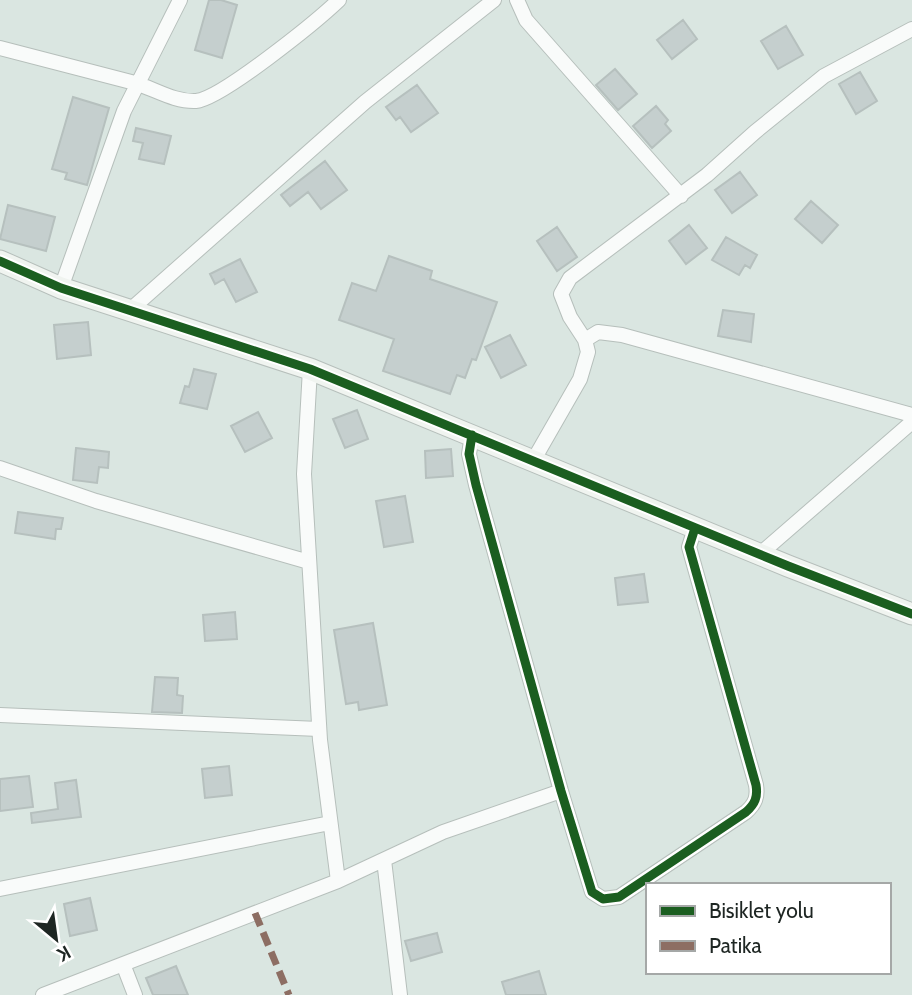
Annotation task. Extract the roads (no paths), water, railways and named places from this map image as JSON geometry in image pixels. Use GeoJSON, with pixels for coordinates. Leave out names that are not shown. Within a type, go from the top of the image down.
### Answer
{"type":"FeatureCollection","features":[{"type":"Feature","properties":{"kind":"street"},"geometry":{"type":"LineString","coordinates":[[61,288],[124,111],[180,0]]}},
{"type":"Feature","properties":{"kind":"street"},"geometry":{"type":"LineString","coordinates":[[0,48],[138,84],[180,100],[199,101],[220,92],[339,0]]}},
{"type":"Feature","properties":{"kind":"street"},"geometry":{"type":"LineString","coordinates":[[129,311],[365,102],[494,0]]}},
{"type":"Feature","properties":{"kind":"street"},"geometry":{"type":"LineString","coordinates":[[517,0],[526,20],[681,196]]}},
{"type":"Feature","properties":{"kind":"street"},"geometry":{"type":"LineString","coordinates":[[533,461],[580,379],[588,352],[585,340],[570,317],[561,294],[570,278],[681,196],[824,76],[912,29]]}},
{"type":"Feature","properties":{"kind":"street"},"geometry":{"type":"LineString","coordinates":[[0,261],[61,288],[310,369],[695,528],[912,614]]}},
{"type":"Feature","properties":{"kind":"street"},"geometry":{"type":"LineString","coordinates":[[585,340],[598,332],[622,335],[912,415]]}},
{"type":"Feature","properties":{"kind":"street"},"geometry":{"type":"LineString","coordinates":[[310,369],[304,474],[319,729],[338,881]]}},
{"type":"Feature","properties":{"kind":"street"},"geometry":{"type":"LineString","coordinates":[[760,554],[912,422]]}},
{"type":"Feature","properties":{"kind":"street"},"geometry":{"type":"LineString","coordinates":[[472,435],[469,454],[561,791],[592,892],[608,900],[619,897],[746,812],[755,802],[756,785],[689,547],[695,528]]}},
{"type":"Feature","properties":{"kind":"street"},"geometry":{"type":"LineString","coordinates":[[0,468],[96,500],[309,562]]}},
{"type":"Feature","properties":{"kind":"street"},"geometry":{"type":"LineString","coordinates":[[0,715],[319,729]]}},
{"type":"Feature","properties":{"kind":"street"},"geometry":{"type":"LineString","coordinates":[[43,995],[338,881],[443,832],[561,791]]}},
{"type":"Feature","properties":{"kind":"street"},"geometry":{"type":"LineString","coordinates":[[0,889],[330,823]]}},
{"type":"Feature","properties":{"kind":"street"},"geometry":{"type":"LineString","coordinates":[[384,860],[400,995]]}},
{"type":"Feature","properties":{"kind":"street"},"geometry":{"type":"LineString","coordinates":[[123,964],[135,995]]}}]}
